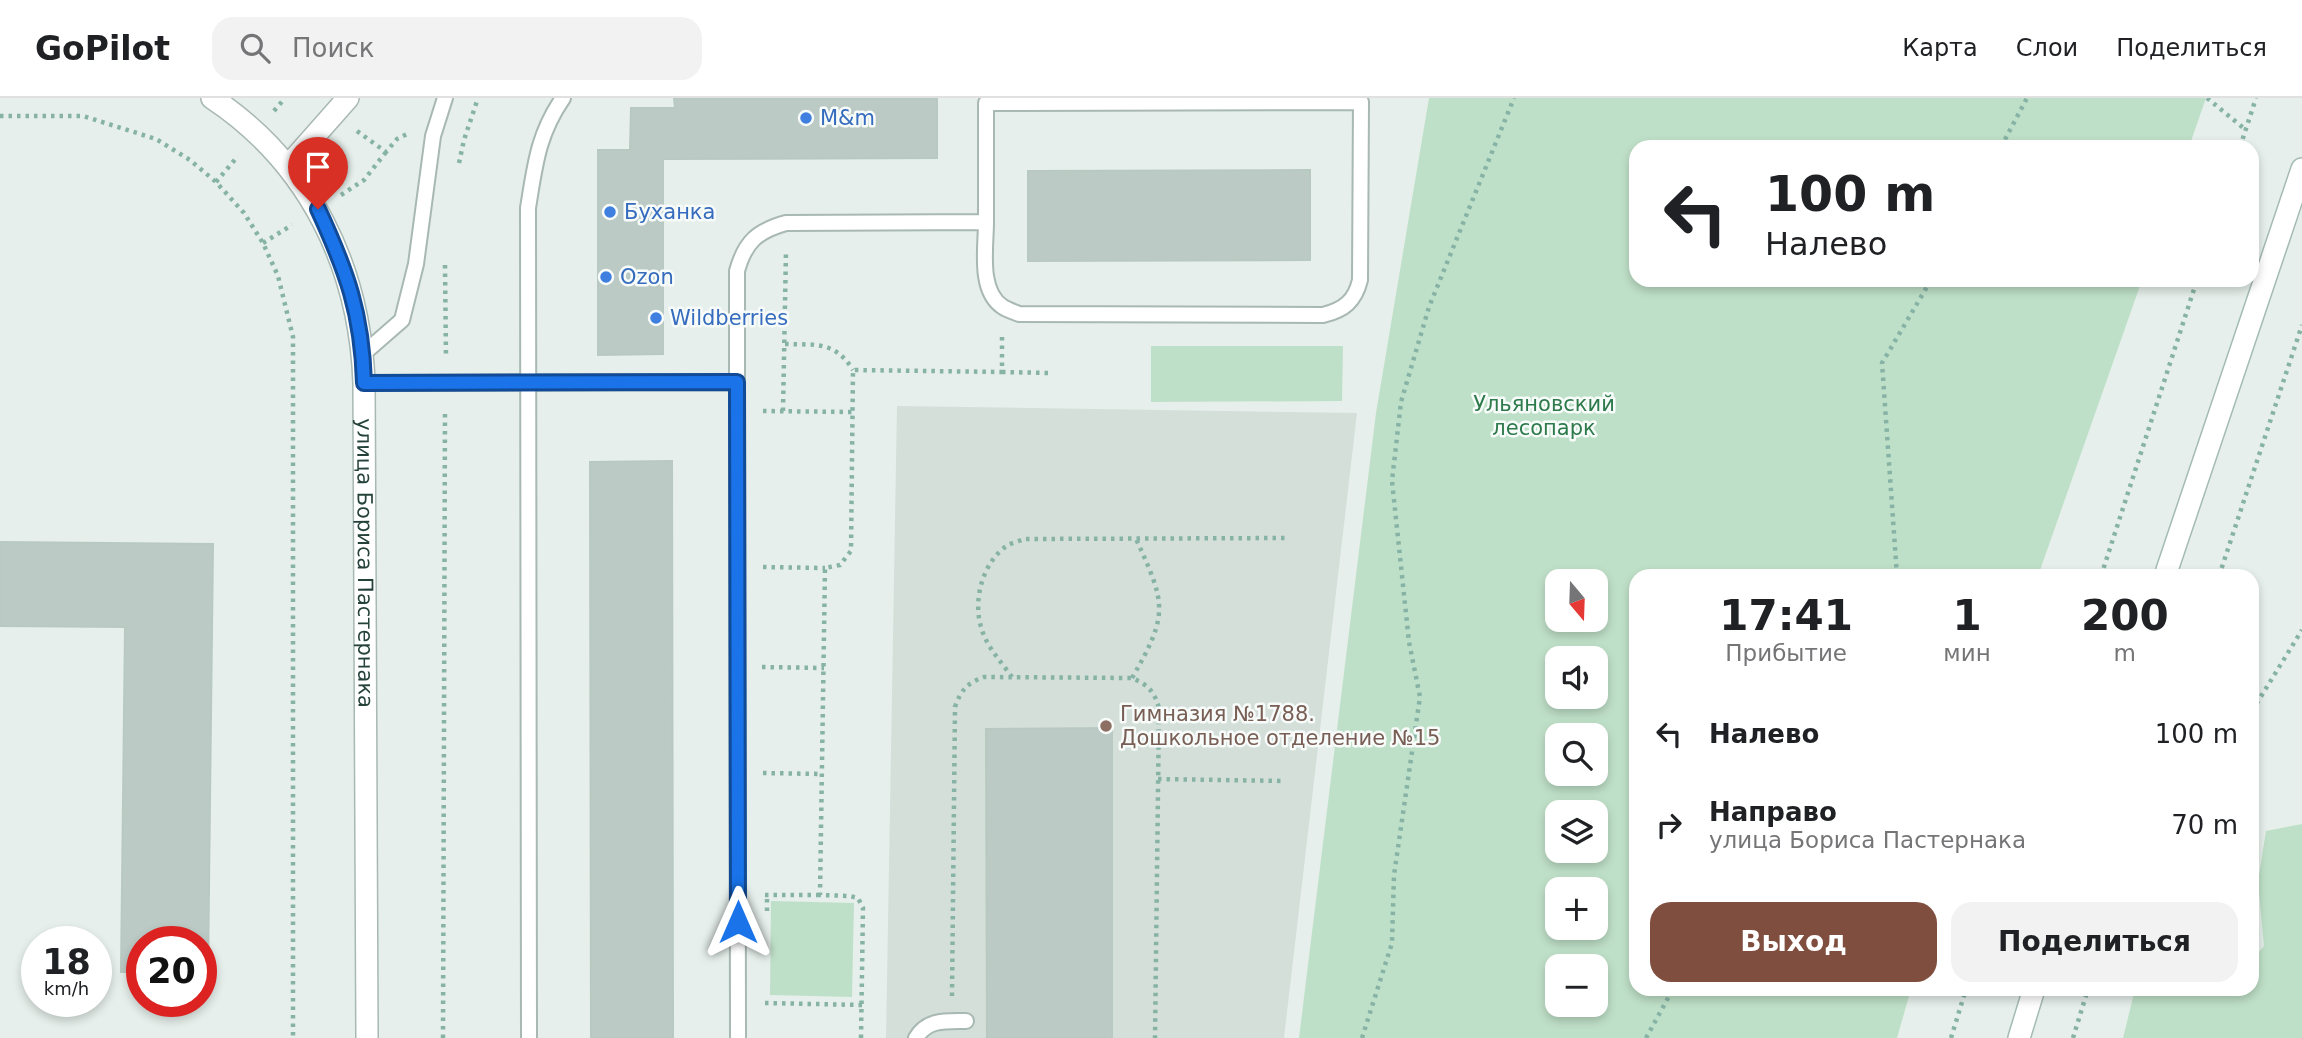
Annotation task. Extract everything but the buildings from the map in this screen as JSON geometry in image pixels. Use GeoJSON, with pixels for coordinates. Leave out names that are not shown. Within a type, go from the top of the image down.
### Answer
{"type":"FeatureCollection","features":[{"type":"Feature","properties":{"kind":"street","name":"улица Бориса Пастернака"},"geometry":{"type":"LineString","coordinates":[[212,98],[257,133],[288,166],[318,209],[342,260],[359,320],[364,383],[367,1038]]}},
{"type":"Feature","properties":{"kind":"street"},"geometry":{"type":"LineString","coordinates":[[288,166],[341,106]]}},
{"type":"Feature","properties":{"kind":"street"},"geometry":{"type":"LineString","coordinates":[[2167,569],[2302,169]]}},
{"type":"Feature","properties":{"kind":"street"},"geometry":{"type":"LineString","coordinates":[[2019,1038],[2032,996]]}},
{"type":"Feature","properties":{"kind":"lane"},"geometry":{"type":"LineString","coordinates":[[363,354],[402,320],[416,264],[433,136],[445,98]]}},
{"type":"Feature","properties":{"kind":"lane"},"geometry":{"type":"LineString","coordinates":[[529,1038],[528,208],[537,152],[552,115],[563,98]]}},
{"type":"Feature","properties":{"kind":"lane"},"geometry":{"type":"LineString","coordinates":[[986,100],[1360,102],[1360,280],[1353,299],[1346,306],[1322,315],[1019,314],[1003,307],[989,288],[986,275],[986,222],[986,100]]}},
{"type":"Feature","properties":{"kind":"lane"},"geometry":{"type":"LineString","coordinates":[[738,1038],[737,271],[741,257],[757,235],[786,223],[986,222]]}},
{"type":"Feature","properties":{"kind":"lane"},"geometry":{"type":"LineString","coordinates":[[364,383],[737,382]]}},
{"type":"Feature","properties":{"kind":"lane"},"geometry":{"type":"LineString","coordinates":[[916,1038],[928,1025],[959,1021]]}},
{"type":"Feature","properties":{"kind":"path"},"geometry":{"type":"LineString","coordinates":[[458,166],[478,98]]}},
{"type":"Feature","properties":{"kind":"path"},"geometry":{"type":"LineString","coordinates":[[1362,1038],[1392,943],[1394,875],[1420,698],[1409,642],[1392,481],[1401,402],[1429,307],[1514,98]]}},
{"type":"Feature","properties":{"kind":"path"},"geometry":{"type":"LineString","coordinates":[[2005,140],[2027,98]]}},
{"type":"Feature","properties":{"kind":"path"},"geometry":{"type":"LineString","coordinates":[[2207,98],[2246,130]]}},
{"type":"Feature","properties":{"kind":"path"},"geometry":{"type":"LineString","coordinates":[[2242,140],[2256,98]]}},
{"type":"Feature","properties":{"kind":"path"},"geometry":{"type":"LineString","coordinates":[[341,106],[386,152],[397,139],[405,135],[464,140]]}},
{"type":"Feature","properties":{"kind":"path"},"geometry":{"type":"LineString","coordinates":[[0,116],[83,116],[156,139],[190,160],[234,202],[263,243],[278,276],[293,337],[293,1038]]}},
{"type":"Feature","properties":{"kind":"path"},"geometry":{"type":"LineString","coordinates":[[783,411],[786,223]]}},
{"type":"Feature","properties":{"kind":"path"},"geometry":{"type":"LineString","coordinates":[[443,1038],[445,264]]}},
{"type":"Feature","properties":{"kind":"path"},"geometry":{"type":"LineString","coordinates":[[1897,569],[1882,363],[1927,287]]}},
{"type":"Feature","properties":{"kind":"path"},"geometry":{"type":"LineString","coordinates":[[2103,569],[2195,287]]}},
{"type":"Feature","properties":{"kind":"path"},"geometry":{"type":"LineString","coordinates":[[1002,372],[1003,307]]}},
{"type":"Feature","properties":{"kind":"path"},"geometry":{"type":"LineString","coordinates":[[2221,569],[2302,326]]}},
{"type":"Feature","properties":{"kind":"path"},"geometry":{"type":"LineString","coordinates":[[737,566],[825,568],[840,565],[851,551],[853,370],[846,358],[827,346],[785,344]]}},
{"type":"Feature","properties":{"kind":"path"},"geometry":{"type":"LineString","coordinates":[[853,370],[1050,373]]}},
{"type":"Feature","properties":{"kind":"path"},"geometry":{"type":"LineString","coordinates":[[737,410],[853,412]]}},
{"type":"Feature","properties":{"kind":"path"},"geometry":{"type":"LineString","coordinates":[[1012,677],[982,631],[978,603],[982,579],[994,559],[1008,545],[1024,539],[1288,538]]}},
{"type":"Feature","properties":{"kind":"path"},"geometry":{"type":"LineString","coordinates":[[1132,678],[1157,631],[1160,610],[1158,588],[1136,539]]}},
{"type":"Feature","properties":{"kind":"path"},"geometry":{"type":"LineString","coordinates":[[820,895],[825,568]]}},
{"type":"Feature","properties":{"kind":"path"},"geometry":{"type":"LineString","coordinates":[[2259,701],[2302,630]]}},
{"type":"Feature","properties":{"kind":"path"},"geometry":{"type":"LineString","coordinates":[[737,667],[824,668]]}},
{"type":"Feature","properties":{"kind":"path"},"geometry":{"type":"LineString","coordinates":[[959,1021],[956,707],[961,691],[970,682],[984,677],[1132,678],[1147,685],[1155,695],[1159,708],[1155,1038]]}},
{"type":"Feature","properties":{"kind":"path"},"geometry":{"type":"LineString","coordinates":[[737,773],[822,774]]}},
{"type":"Feature","properties":{"kind":"path"},"geometry":{"type":"LineString","coordinates":[[1158,779],[1285,781]]}},
{"type":"Feature","properties":{"kind":"path"},"geometry":{"type":"LineString","coordinates":[[738,894],[850,896],[861,901],[861,1038]]}},
{"type":"Feature","properties":{"kind":"path"},"geometry":{"type":"LineString","coordinates":[[1646,1038],[1669,996]]}},
{"type":"Feature","properties":{"kind":"path"},"geometry":{"type":"LineString","coordinates":[[1951,1038],[1964,996]]}},
{"type":"Feature","properties":{"kind":"path"},"geometry":{"type":"LineString","coordinates":[[2073,1038],[2086,996]]}},
{"type":"Feature","properties":{"kind":"path"},"geometry":{"type":"LineString","coordinates":[[738,1003],[862,1005]]}},
{"type":"Feature","properties":{"kind":"shaded area","name":"Гимназия №1788. Дошкольное отделение №15"},"geometry":{"type":"Polygon","coordinates":[[[897,406],[1357,413],[1284,1038],[886,1038],[897,406]]]}},
{"type":"Feature","properties":{"kind":"green space","name":"Ульяновский лесопарк"},"geometry":{"type":"Polygon","coordinates":[[[1429,98],[2206,98],[2191,140],[1629,140],[1629,287],[2140,287],[2040,569],[1629,569],[1629,996],[1909,996],[1897,1038],[1299,1038],[1376,413],[1429,98]]]}},
{"type":"Feature","properties":{"kind":"green space"},"geometry":{"type":"Polygon","coordinates":[[[1151,346],[1343,346],[1342,401],[1151,402],[1151,346]]]}},
{"type":"Feature","properties":{"kind":"green space"},"geometry":{"type":"Polygon","coordinates":[[[2302,824],[2302,1038],[2123,1038],[2133,996],[2259,996],[2259,952],[2264,946],[2259,876],[2266,831],[2302,824]]]}},
{"type":"Feature","properties":{"kind":"green space"},"geometry":{"type":"Polygon","coordinates":[[[771,901],[854,903],[852,997],[770,995],[771,901]]]}},
{"type":"Feature","properties":{"kind":"place","name":"M&m"},"geometry":{"type":"Point","coordinates":[806,118]}},
{"type":"Feature","properties":{"kind":"place","name":"Буханка"},"geometry":{"type":"Point","coordinates":[610,212]}},
{"type":"Feature","properties":{"kind":"place","name":"Ozon"},"geometry":{"type":"Point","coordinates":[606,277]}},
{"type":"Feature","properties":{"kind":"place","name":"Wildberries"},"geometry":{"type":"Point","coordinates":[656,318]}},
{"type":"Feature","properties":{"kind":"place","name":"Гимназия №1788. Дошкольное отделение №15"},"geometry":{"type":"Point","coordinates":[1106,726]}},
{"type":"Feature","properties":{"kind":"route"},"geometry":{"type":"LineString","coordinates":[[318,209],[350,284],[359,320],[364,383],[737,382],[738,922]]}}]}
